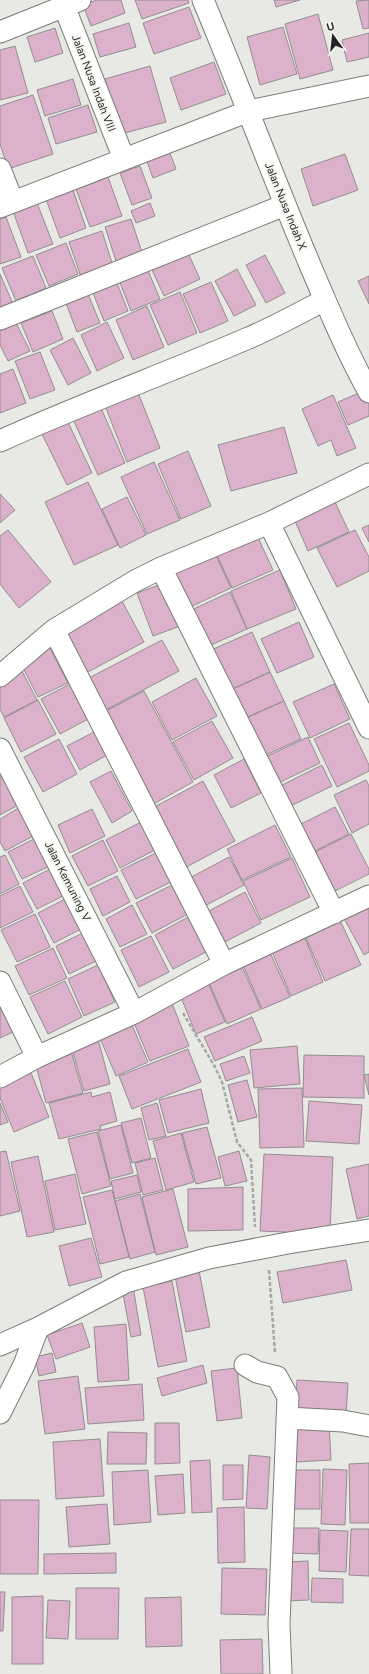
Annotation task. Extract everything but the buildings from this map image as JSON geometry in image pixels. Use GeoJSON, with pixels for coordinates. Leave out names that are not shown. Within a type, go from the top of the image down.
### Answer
{"type":"FeatureCollection","features":[{"type":"Feature","properties":{"kind":"street","name":"Jalan Nusa Indah X"},"geometry":{"type":"LineString","coordinates":[[203,0],[249,111],[285,205],[325,300],[369,392]]}},
{"type":"Feature","properties":{"kind":"street"},"geometry":{"type":"LineString","coordinates":[[0,32],[72,3]]}},
{"type":"Feature","properties":{"kind":"street","name":"Jalan Nusa Indah VIII"},"geometry":{"type":"LineString","coordinates":[[72,3],[124,160]]}},
{"type":"Feature","properties":{"kind":"street"},"geometry":{"type":"LineString","coordinates":[[0,169],[6,205],[249,111],[369,86]]}},
{"type":"Feature","properties":{"kind":"street"},"geometry":{"type":"LineString","coordinates":[[0,320],[285,205]]}},
{"type":"Feature","properties":{"kind":"street"},"geometry":{"type":"LineString","coordinates":[[0,441],[52,417],[127,389],[248,338],[325,300]]}},
{"type":"Feature","properties":{"kind":"street"},"geometry":{"type":"LineString","coordinates":[[0,676],[54,630],[135,581],[161,568],[269,523],[369,474]]}},
{"type":"Feature","properties":{"kind":"street"},"geometry":{"type":"LineString","coordinates":[[269,523],[369,728]]}},
{"type":"Feature","properties":{"kind":"street"},"geometry":{"type":"LineString","coordinates":[[161,568],[334,913]]}},
{"type":"Feature","properties":{"kind":"street"},"geometry":{"type":"LineString","coordinates":[[54,630],[224,964]]}},
{"type":"Feature","properties":{"kind":"street","name":"Jalan Kemuning V"},"geometry":{"type":"LineString","coordinates":[[0,749],[134,1013]]}},
{"type":"Feature","properties":{"kind":"street"},"geometry":{"type":"LineString","coordinates":[[0,1077],[37,1057],[134,1013],[224,964],[369,896]]}},
{"type":"Feature","properties":{"kind":"street"},"geometry":{"type":"LineString","coordinates":[[0,982],[37,1057]]}},
{"type":"Feature","properties":{"kind":"street"},"geometry":{"type":"LineString","coordinates":[[0,1345],[38,1328],[126,1282],[209,1258],[369,1230]]}},
{"type":"Feature","properties":{"kind":"street"},"geometry":{"type":"LineString","coordinates":[[0,1413],[24,1365],[38,1328]]}},
{"type":"Feature","properties":{"kind":"street"},"geometry":{"type":"LineString","coordinates":[[245,1365],[257,1372],[277,1377],[288,1397],[279,1624],[281,1674]]}},
{"type":"Feature","properties":{"kind":"street"},"geometry":{"type":"LineString","coordinates":[[287,1418],[343,1421],[369,1426]]}},
{"type":"Feature","properties":{"kind":"path"},"geometry":{"type":"LineString","coordinates":[[171,993],[215,1067],[222,1082],[238,1142],[251,1160],[277,1377]]}}]}
